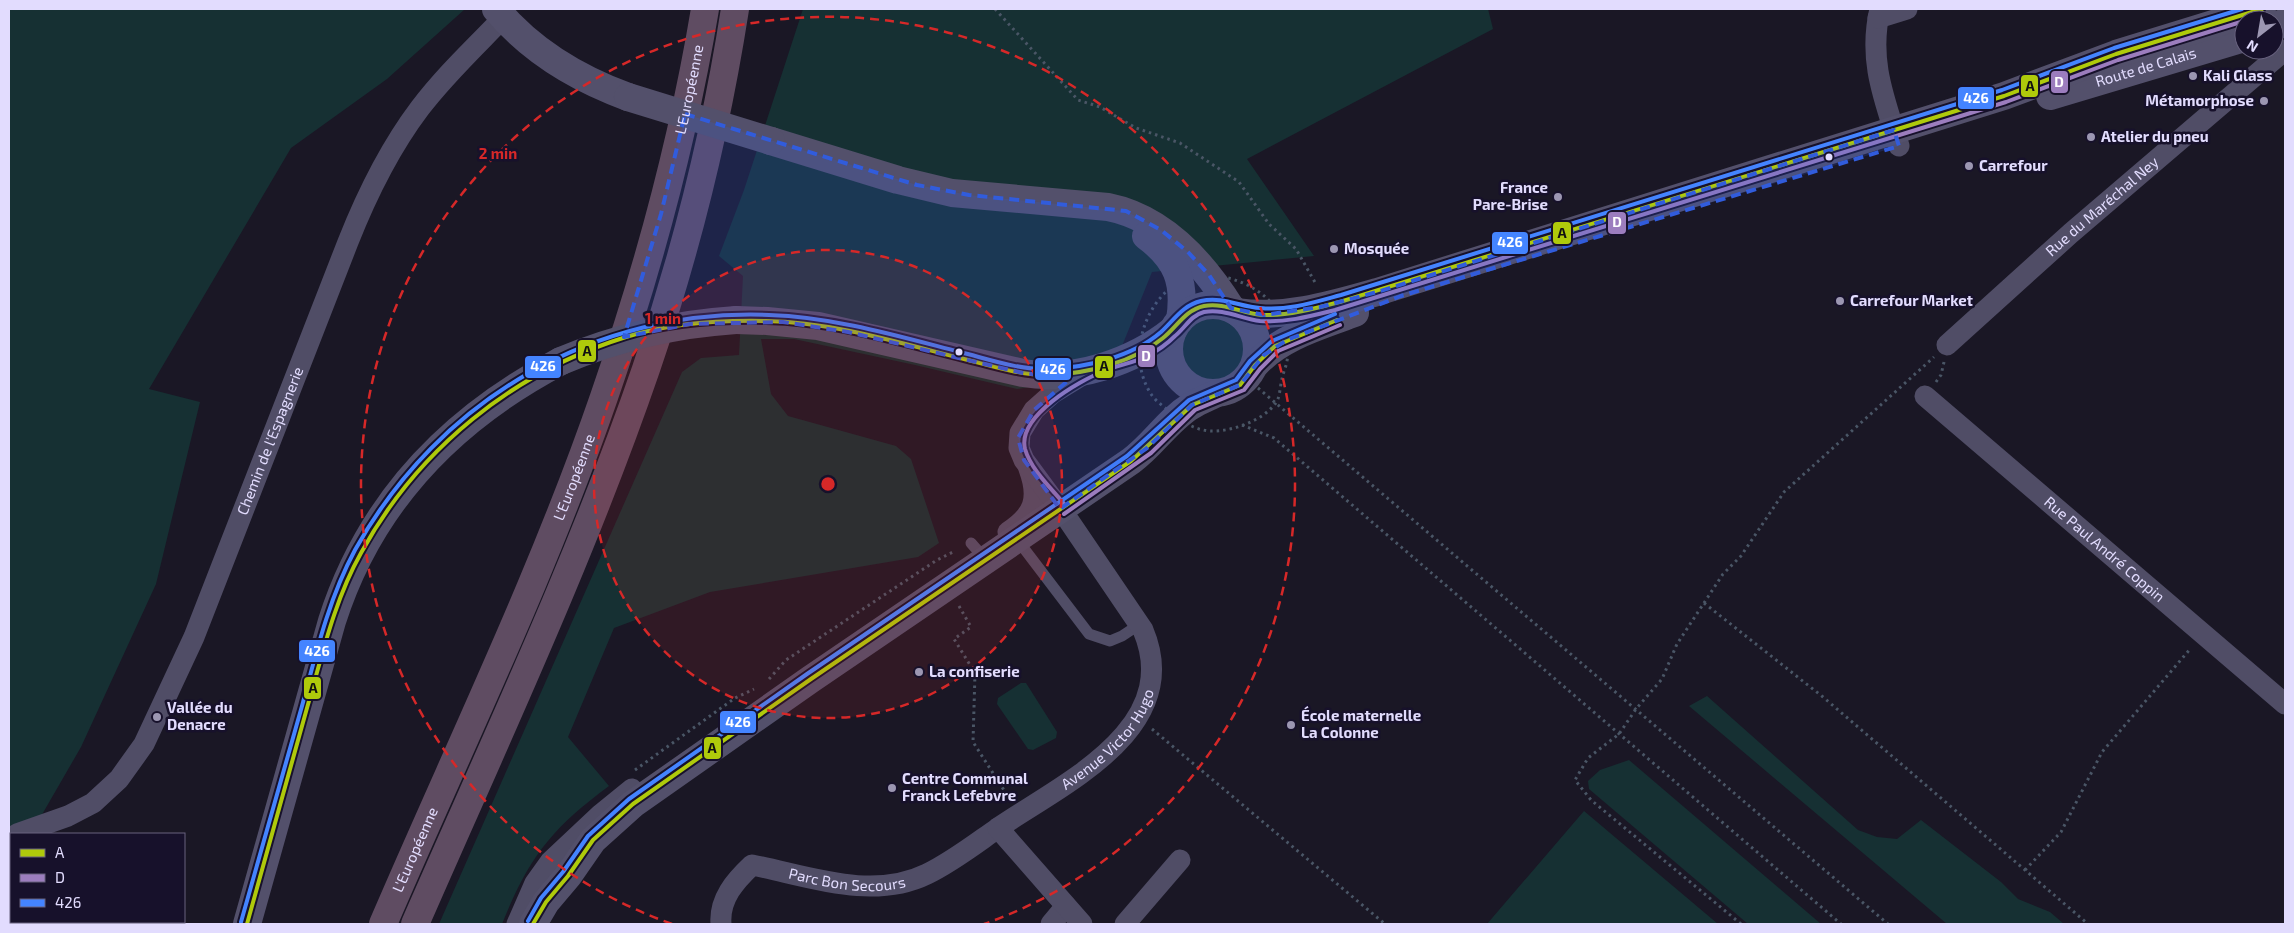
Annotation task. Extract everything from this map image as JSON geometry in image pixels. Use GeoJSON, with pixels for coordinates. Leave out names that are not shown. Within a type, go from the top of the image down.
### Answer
{"type":"FeatureCollection","features":[{"type":"Feature","properties":{"kind":"highway","name":"L'Européenne"},"geometry":{"type":"LineString","coordinates":[[383,924],[537,571],[604,398],[629,325],[662,214],[688,101],[705,9]]}},
{"type":"Feature","properties":{"kind":"highway","name":"L'Européenne"},"geometry":{"type":"LineString","coordinates":[[415,924],[567,572],[634,402],[669,293],[700,183],[717,110],[735,9]]}},
{"type":"Feature","properties":{"kind":"main road","name":"Route de Calais"},"geometry":{"type":"LineString","coordinates":[[1251,372],[1269,351],[1282,343],[1401,296],[1498,266],[1602,238],[1897,138],[2116,54],[2262,9]]}},
{"type":"Feature","properties":{"kind":"main road"},"geometry":{"type":"LineString","coordinates":[[499,13],[531,45],[567,70],[596,85],[628,97],[926,187],[969,196],[1117,209],[1146,222],[1170,237],[1197,261],[1234,310],[1248,321],[1255,333],[1258,351],[1251,372],[1233,390],[1215,394],[1187,409],[1147,448],[1060,509],[979,552],[946,588],[633,804],[593,840],[568,876],[553,875],[533,924]]}},
{"type":"Feature","properties":{"kind":"main road","name":"Route de Calais"},"geometry":{"type":"LineString","coordinates":[[1234,310],[1264,315],[1279,314],[1343,301],[2234,41]]}},
{"type":"Feature","properties":{"kind":"main road"},"geometry":{"type":"LineString","coordinates":[[1058,204],[1112,217],[1149,238],[1167,257],[1181,281],[1183,293],[1177,325],[1169,350],[1170,360],[1176,374],[1191,388],[1215,394]]}},
{"type":"Feature","properties":{"kind":"main road"},"geometry":{"type":"LineString","coordinates":[[247,924],[332,621],[347,579],[362,549],[400,492],[444,442],[484,407],[561,361],[592,348],[644,332],[690,324],[736,320],[818,326],[1034,375],[1063,375],[1098,367],[1140,352],[1201,306],[1218,305],[1234,310]]}},
{"type":"Feature","properties":{"kind":"street"},"geometry":{"type":"LineString","coordinates":[[1897,138],[1876,69],[1875,47],[1879,13],[1907,9]]}},
{"type":"Feature","properties":{"kind":"street","name":"Chemin de l'Espagnerie"},"geometry":{"type":"LineString","coordinates":[[20,833],[68,816],[93,803],[119,779],[144,744],[194,637],[348,242],[374,182],[401,134],[499,13]]}},
{"type":"Feature","properties":{"kind":"street","name":"Rue du Maréchal Ney"},"geometry":{"type":"LineString","coordinates":[[1947,345],[2070,233],[2258,71],[2285,50]]}},
{"type":"Feature","properties":{"kind":"street"},"geometry":{"type":"LineString","coordinates":[[2258,60],[2258,71]]}},
{"type":"Feature","properties":{"kind":"street"},"geometry":{"type":"LineString","coordinates":[[1013,535],[1033,506],[1034,485],[1027,464],[1020,452],[1018,438],[1029,416],[1053,393],[1098,367]]}},
{"type":"Feature","properties":{"kind":"street","name":"Rue Paul André Coppin"},"geometry":{"type":"LineString","coordinates":[[1925,396],[2285,704]]}},
{"type":"Feature","properties":{"kind":"street","name":"Avenue Victor Hugo"},"geometry":{"type":"LineString","coordinates":[[998,828],[1106,755],[1125,736],[1138,717],[1146,696],[1150,674],[1147,640],[1140,624],[1027,464]]}},
{"type":"Feature","properties":{"kind":"street"},"geometry":{"type":"LineString","coordinates":[[517,924],[535,883],[553,875],[600,815],[657,771],[854,634],[979,552]]}},
{"type":"Feature","properties":{"kind":"street"},"geometry":{"type":"LineString","coordinates":[[998,828],[1082,924]]}},
{"type":"Feature","properties":{"kind":"street","name":"Parc Bon Secours"},"geometry":{"type":"LineString","coordinates":[[721,924],[722,910],[730,889],[752,864],[845,884],[895,885],[927,874],[998,828]]}},
{"type":"Feature","properties":{"kind":"street"},"geometry":{"type":"LineString","coordinates":[[1125,924],[1180,860]]}},
{"type":"Feature","properties":{"kind":"street"},"geometry":{"type":"LineString","coordinates":[[1051,924],[1066,906]]}},
{"type":"Feature","properties":{"kind":"lane"},"geometry":{"type":"LineString","coordinates":[[1013,535],[1089,634],[1110,640],[1122,636],[1140,624]]}},
{"type":"Feature","properties":{"kind":"path"},"geometry":{"type":"LineString","coordinates":[[995,9],[1078,100],[1100,107],[1136,128],[1180,143],[1239,182],[1269,224],[1296,249],[1318,288]]}},
{"type":"Feature","properties":{"kind":"path"},"geometry":{"type":"LineString","coordinates":[[1227,276],[1251,286],[1272,303]]}},
{"type":"Feature","properties":{"kind":"path"},"geometry":{"type":"LineString","coordinates":[[1925,396],[1941,374],[1947,345]]}},
{"type":"Feature","properties":{"kind":"path"},"geometry":{"type":"LineString","coordinates":[[1741,924],[1591,800],[1574,780],[1588,758],[1619,734],[1636,709],[1662,679],[1677,644],[1704,603],[1784,492],[1947,345]]}},
{"type":"Feature","properties":{"kind":"path"},"geometry":{"type":"LineString","coordinates":[[1251,372],[1276,404],[1888,924]]}},
{"type":"Feature","properties":{"kind":"path"},"geometry":{"type":"LineString","coordinates":[[1188,425],[1210,431],[1242,425],[1262,415],[1276,404]]}},
{"type":"Feature","properties":{"kind":"path"},"geometry":{"type":"LineString","coordinates":[[1242,425],[1274,438],[1841,924]]}},
{"type":"Feature","properties":{"kind":"path"},"geometry":{"type":"LineString","coordinates":[[880,598],[937,560],[979,552]]}},
{"type":"Feature","properties":{"kind":"path"},"geometry":{"type":"LineString","coordinates":[[946,588],[971,627],[954,639],[975,673],[973,742],[1018,814]]}},
{"type":"Feature","properties":{"kind":"path"},"geometry":{"type":"LineString","coordinates":[[1704,603],[1823,697],[2088,924]]}},
{"type":"Feature","properties":{"kind":"path"},"geometry":{"type":"LineString","coordinates":[[2025,870],[2061,832],[2088,776],[2102,752],[2203,634]]}},
{"type":"Feature","properties":{"kind":"path"},"geometry":{"type":"LineString","coordinates":[[1138,717],[1385,924]]}},
{"type":"Feature","properties":{"kind":"highlighted area"},"geometry":{"type":"Polygon","coordinates":[[[685,114],[917,185],[969,195],[1126,211],[1161,230],[1188,252],[1209,275],[1231,308],[1264,315],[1320,307],[1377,292],[1894,130],[1899,146],[1401,296],[1287,340],[1264,355],[1240,385],[1192,405],[1147,448],[1060,509],[1024,460],[1018,438],[1034,410],[1071,378],[1023,373],[848,332],[783,322],[690,324],[624,337],[661,214],[685,114]]]}},
{"type":"Feature","properties":{"kind":"green space"},"geometry":{"type":"Polygon","coordinates":[[[9,9],[465,9],[387,79],[291,148],[149,389],[200,402],[156,584],[81,747],[40,818],[10,828],[9,9]]]}},
{"type":"Feature","properties":{"kind":"green space"},"geometry":{"type":"Polygon","coordinates":[[[803,9],[1488,9],[1493,29],[1247,159],[1314,256],[1152,272],[1122,346],[1047,385],[1017,389],[794,339],[761,339],[771,394],[788,416],[896,446],[911,459],[939,543],[918,557],[710,592],[614,628],[568,737],[609,786],[572,816],[544,846],[522,880],[502,924],[439,924],[682,372],[701,358],[739,355],[743,276],[719,256],[744,190],[803,9]]]}},
{"type":"Feature","properties":{"kind":"green space"},"geometry":{"type":"Polygon","coordinates":[[[1208,318],[1220,318],[1237,327],[1244,338],[1246,350],[1244,362],[1237,373],[1220,382],[1208,382],[1196,377],[1187,368],[1182,356],[1182,344],[1187,332],[1196,323],[1208,318]]]}},
{"type":"Feature","properties":{"kind":"green space"},"geometry":{"type":"Polygon","coordinates":[[[1021,683],[1026,683],[1057,732],[1056,738],[1033,750],[1028,749],[997,704],[998,698],[1021,683]]]}},
{"type":"Feature","properties":{"kind":"green space"},"geometry":{"type":"Polygon","coordinates":[[[1707,696],[1858,830],[1877,837],[1897,839],[1921,820],[2001,882],[2018,899],[2050,912],[2064,924],[1947,924],[1689,706],[1707,696]]]}},
{"type":"Feature","properties":{"kind":"green space"},"geometry":{"type":"Polygon","coordinates":[[[1629,760],[1821,924],[1748,924],[1589,789],[1588,781],[1600,770],[1629,760]]]}},
{"type":"Feature","properties":{"kind":"green space"},"geometry":{"type":"Polygon","coordinates":[[[1584,811],[1718,924],[1487,924],[1584,811]]]}},
{"type":"Feature","properties":{"kind":"transit line","name":"426"},"geometry":{"type":"LineString","coordinates":[[241,922],[330,606],[355,550],[390,496],[431,449],[477,407],[529,373],[584,346],[643,328],[705,317],[769,315],[842,323],[1026,368],[1062,368],[1092,363],[1122,354],[1149,341],[1184,309],[1201,301],[1216,300],[1270,309],[1301,305],[1341,295],[2002,90],[2114,48],[2242,9]]}},
{"type":"Feature","properties":{"kind":"transit line","name":"A"},"geometry":{"type":"LineString","coordinates":[[247,924],[336,609],[361,553],[384,516],[410,481],[440,449],[472,420],[507,394],[545,371],[584,352],[626,337],[660,328],[713,322],[766,321],[791,322],[841,329],[1029,374],[1066,374],[1095,369],[1139,354],[1163,338],[1186,315],[1197,308],[1211,305],[1255,314],[1272,315],[1303,311],[1343,301],[2004,96],[2116,54],[2262,9]]}},
{"type":"Feature","properties":{"kind":"transit line","name":"D"},"geometry":{"type":"LineString","coordinates":[[1065,505],[1037,472],[1028,457],[1025,449],[1025,437],[1030,424],[1040,412],[1066,391],[1104,371],[1154,352],[1169,342],[1199,314],[1218,311],[1253,320],[1279,321],[1335,310],[2006,102],[2118,60],[2234,24]]}},
{"type":"Feature","properties":{"kind":"transit line","name":"426"},"geometry":{"type":"LineString","coordinates":[[528,921],[541,898],[563,872],[588,836],[629,799],[807,674],[1127,456],[1189,400],[1236,380],[1250,361],[1272,341],[1335,314]]}},
{"type":"Feature","properties":{"kind":"transit line","name":"A"},"geometry":{"type":"LineString","coordinates":[[533,924],[546,902],[568,876],[593,840],[633,804],[811,679],[1131,461],[1192,405],[1240,385],[1255,365],[1275,346],[1337,320]]}},
{"type":"Feature","properties":{"kind":"transit line","name":"D"},"geometry":{"type":"LineString","coordinates":[[1064,514],[1151,453],[1195,410],[1244,390],[1260,369],[1278,351],[1340,325]]}},
{"type":"Feature","properties":{"kind":"place","name":"Kali Glass"},"geometry":{"type":"Point","coordinates":[2193,76]}},
{"type":"Feature","properties":{"kind":"place","name":"Métamorphose"},"geometry":{"type":"Point","coordinates":[2264,101]}},
{"type":"Feature","properties":{"kind":"place","name":"Atelier du pneu"},"geometry":{"type":"Point","coordinates":[2091,137]}},
{"type":"Feature","properties":{"kind":"place","name":"Carrefour"},"geometry":{"type":"Point","coordinates":[1969,166]}},
{"type":"Feature","properties":{"kind":"place","name":"France Pare-Brise"},"geometry":{"type":"Point","coordinates":[1558,197]}},
{"type":"Feature","properties":{"kind":"place","name":"Mosquée"},"geometry":{"type":"Point","coordinates":[1334,249]}},
{"type":"Feature","properties":{"kind":"place","name":"Carrefour Market"},"geometry":{"type":"Point","coordinates":[1840,301]}},
{"type":"Feature","properties":{"kind":"place","name":"La confiserie"},"geometry":{"type":"Point","coordinates":[919,672]}},
{"type":"Feature","properties":{"kind":"place","name":"Vallée du Denacre"},"geometry":{"type":"Point","coordinates":[157,717]}},
{"type":"Feature","properties":{"kind":"place","name":"École maternelle La Colonne"},"geometry":{"type":"Point","coordinates":[1291,725]}},
{"type":"Feature","properties":{"kind":"place","name":"Centre Communal Franck Lefebvre"},"geometry":{"type":"Point","coordinates":[892,788]}}]}
